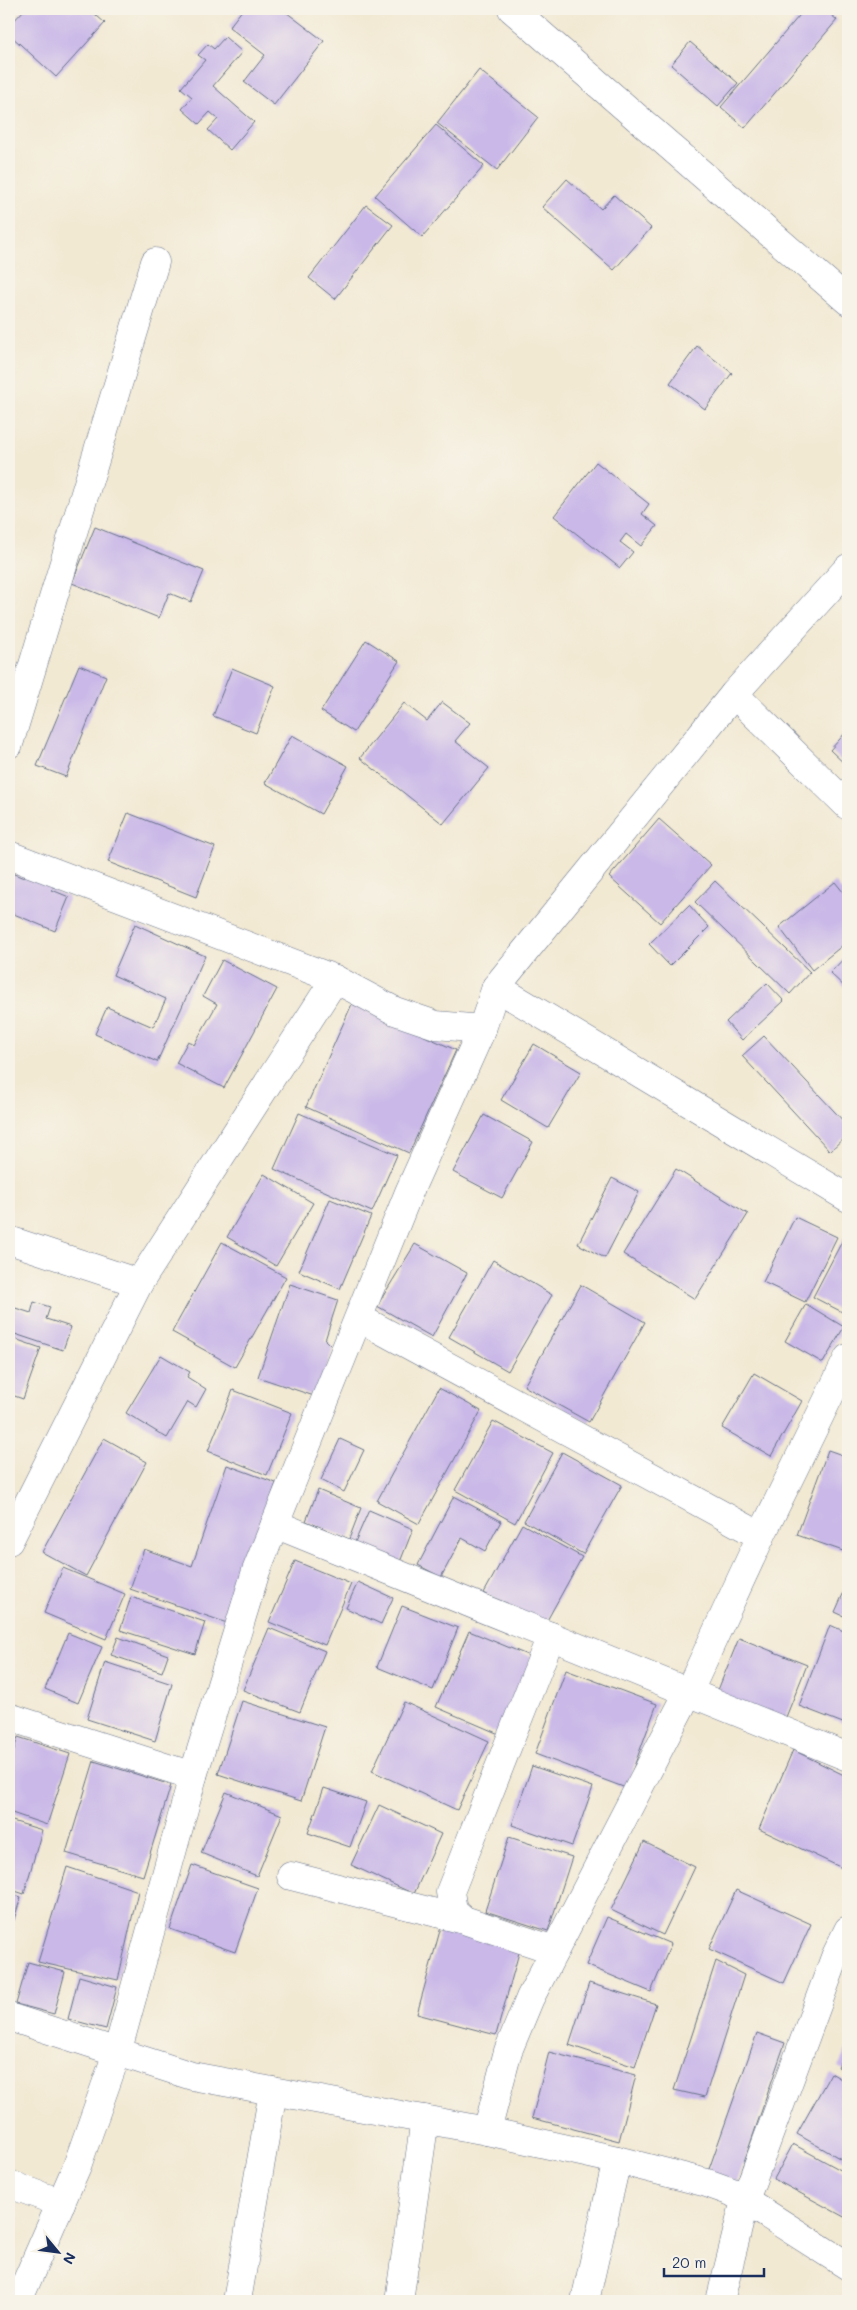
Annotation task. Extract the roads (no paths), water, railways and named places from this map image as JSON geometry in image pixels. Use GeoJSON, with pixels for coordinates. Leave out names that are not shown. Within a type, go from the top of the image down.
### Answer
{"type":"FeatureCollection","features":[{"type":"Feature","properties":{"kind":"street"},"geometry":{"type":"LineString","coordinates":[[512,9],[848,301]]}},
{"type":"Feature","properties":{"kind":"street"},"geometry":{"type":"LineString","coordinates":[[9,744],[155,262]]}},
{"type":"Feature","properties":{"kind":"street"},"geometry":{"type":"LineString","coordinates":[[18,2301],[77,2166],[117,2053],[193,1776],[256,1571],[409,1192],[482,1030],[496,987],[734,694],[848,568]]}},
{"type":"Feature","properties":{"kind":"street"},"geometry":{"type":"LineString","coordinates":[[734,694],[848,806]]}},
{"type":"Feature","properties":{"kind":"street"},"geometry":{"type":"LineString","coordinates":[[9,855],[335,978],[395,1011],[436,1024],[482,1030]]}},
{"type":"Feature","properties":{"kind":"street"},"geometry":{"type":"LineString","coordinates":[[9,1541],[139,1283],[335,978]]}},
{"type":"Feature","properties":{"kind":"street"},"geometry":{"type":"LineString","coordinates":[[496,987],[848,1198]]}},
{"type":"Feature","properties":{"kind":"street"},"geometry":{"type":"LineString","coordinates":[[9,1240],[139,1283]]}},
{"type":"Feature","properties":{"kind":"street"},"geometry":{"type":"LineString","coordinates":[[359,1318],[761,1536]]}},
{"type":"Feature","properties":{"kind":"street"},"geometry":{"type":"LineString","coordinates":[[487,2131],[508,2051],[530,1998],[689,1691],[761,1536],[845,1374]]}},
{"type":"Feature","properties":{"kind":"street"},"geometry":{"type":"LineString","coordinates":[[275,1524],[848,1757]]}},
{"type":"Feature","properties":{"kind":"street"},"geometry":{"type":"LineString","coordinates":[[464,1920],[453,1910],[450,1892],[551,1636]]}},
{"type":"Feature","properties":{"kind":"street"},"geometry":{"type":"LineString","coordinates":[[9,1716],[193,1776]]}},
{"type":"Feature","properties":{"kind":"street"},"geometry":{"type":"LineString","coordinates":[[291,1876],[464,1920],[554,1950]]}},
{"type":"Feature","properties":{"kind":"street"},"geometry":{"type":"LineString","coordinates":[[720,2301],[744,2200],[835,1957],[848,1930]]}},
{"type":"Feature","properties":{"kind":"street"},"geometry":{"type":"LineString","coordinates":[[9,2017],[192,2076],[487,2131],[617,2160],[707,2183],[732,2192],[848,2266]]}},
{"type":"Feature","properties":{"kind":"street"},"geometry":{"type":"LineString","coordinates":[[237,2301],[273,2091]]}},
{"type":"Feature","properties":{"kind":"street"},"geometry":{"type":"LineString","coordinates":[[399,2301],[425,2119]]}},
{"type":"Feature","properties":{"kind":"street"},"geometry":{"type":"LineString","coordinates":[[585,2301],[617,2160]]}},
{"type":"Feature","properties":{"kind":"street"},"geometry":{"type":"LineString","coordinates":[[9,2184],[61,2203]]}}]}
